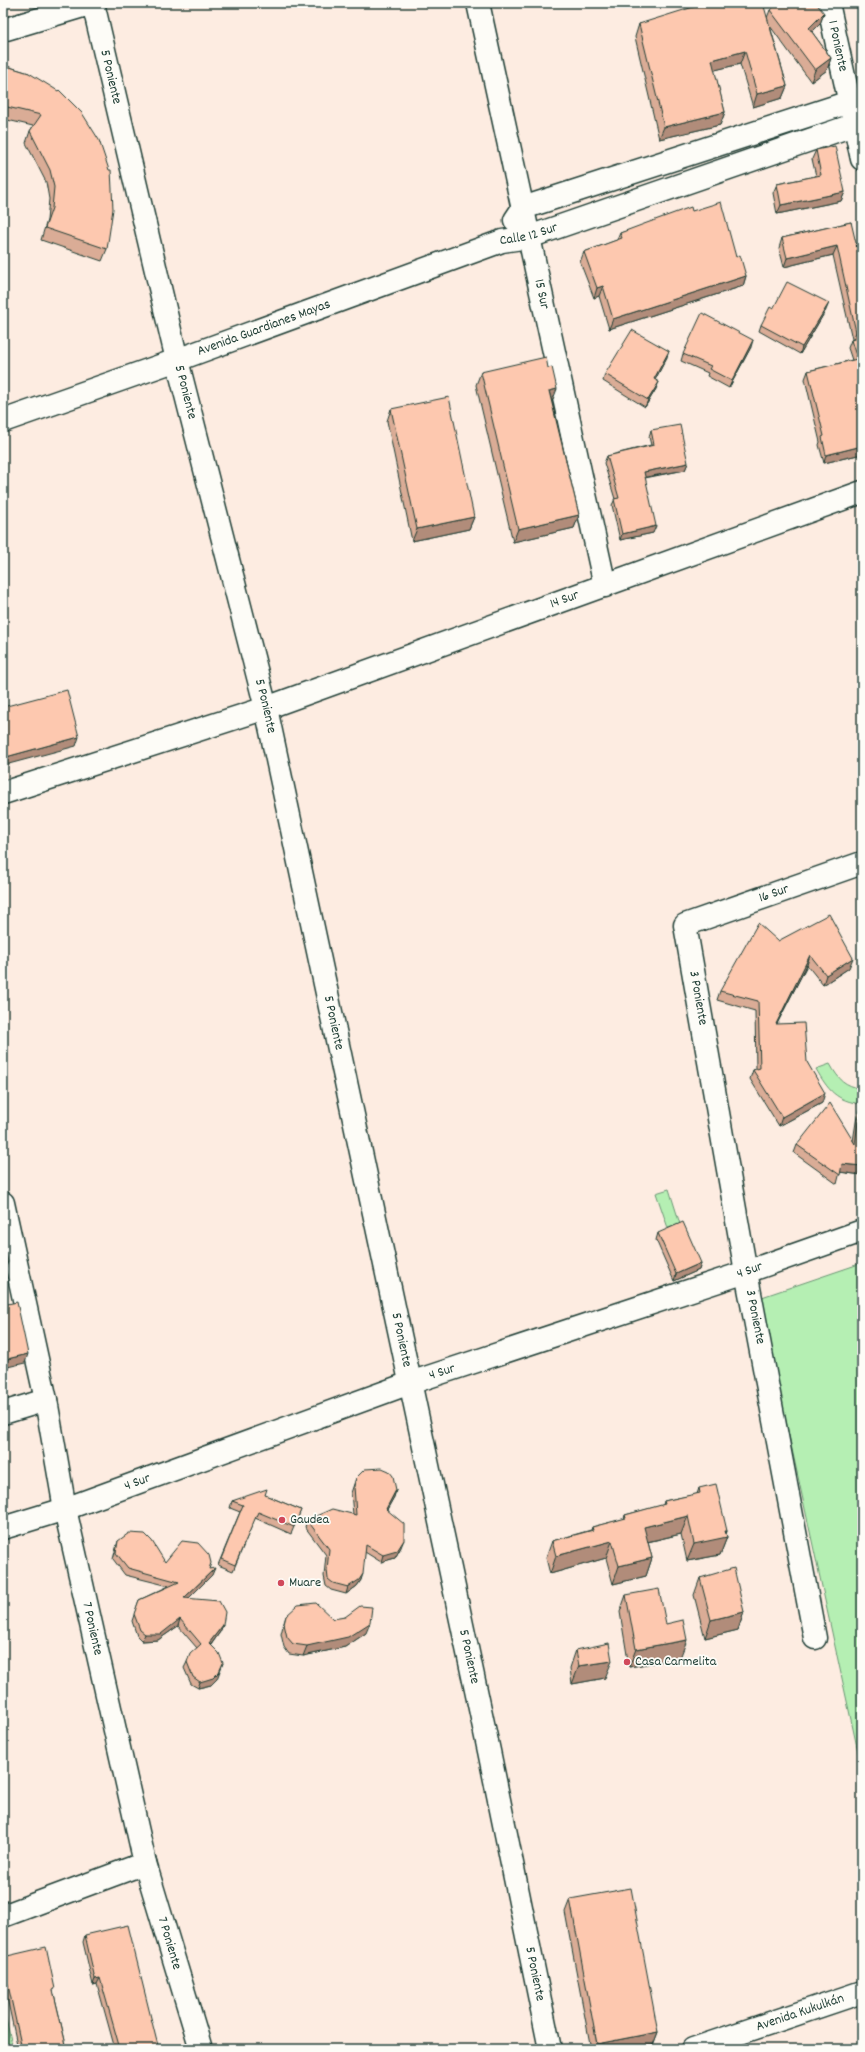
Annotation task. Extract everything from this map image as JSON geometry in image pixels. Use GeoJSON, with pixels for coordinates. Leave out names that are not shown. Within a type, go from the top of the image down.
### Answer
{"type":"FeatureCollection","features":[{"type":"Feature","properties":{"kind":"street"},"geometry":{"type":"LineString","coordinates":[[3,30],[93,3]]}},
{"type":"Feature","properties":{"kind":"street","name":"5 Poniente"},"geometry":{"type":"LineString","coordinates":[[93,3],[176,360],[266,708],[488,1743],[550,2049]]}},
{"type":"Feature","properties":{"kind":"street","name":"15 Sur"},"geometry":{"type":"LineString","coordinates":[[478,3],[605,586]]}},
{"type":"Feature","properties":{"kind":"street","name":"1 Poniente"},"geometry":{"type":"LineString","coordinates":[[828,3],[856,100],[862,159]]}},
{"type":"Feature","properties":{"kind":"street","name":"Calle 12 Sur"},"geometry":{"type":"LineString","coordinates":[[502,241],[523,208],[856,100]]}},
{"type":"Feature","properties":{"kind":"street","name":"Calle 12 Sur"},"geometry":{"type":"LineString","coordinates":[[502,241],[529,237],[858,124]]}},
{"type":"Feature","properties":{"kind":"street"},"geometry":{"type":"LineString","coordinates":[[745,137],[754,160]]}},
{"type":"Feature","properties":{"kind":"street","name":"Avenida Guardianes Mayas"},"geometry":{"type":"LineString","coordinates":[[3,421],[176,360],[502,241]]}},
{"type":"Feature","properties":{"kind":"street","name":"14 Sur"},"geometry":{"type":"LineString","coordinates":[[3,793],[266,708],[862,492]]}},
{"type":"Feature","properties":{"kind":"street","name":"16 Sur"},"geometry":{"type":"LineString","coordinates":[[685,925],[862,863]]}},
{"type":"Feature","properties":{"kind":"street","name":"3 Poniente"},"geometry":{"type":"LineString","coordinates":[[685,925],[746,1272],[815,1638]]}},
{"type":"Feature","properties":{"kind":"street","name":"7 Poniente"},"geometry":{"type":"LineString","coordinates":[[3,1203],[46,1400],[65,1509],[145,1863],[201,2049]]}},
{"type":"Feature","properties":{"kind":"street","name":"4 Sur"},"geometry":{"type":"LineString","coordinates":[[3,1528],[65,1509],[410,1383],[746,1272],[862,1231]]}},
{"type":"Feature","properties":{"kind":"street"},"geometry":{"type":"LineString","coordinates":[[3,1413],[46,1400]]}},
{"type":"Feature","properties":{"kind":"street"},"geometry":{"type":"LineString","coordinates":[[3,1916],[145,1863]]}},
{"type":"Feature","properties":{"kind":"street","name":"Avenida Kukulkán"},"geometry":{"type":"LineString","coordinates":[[693,2049],[862,1992]]}},
{"type":"Feature","properties":{"kind":"green space"},"geometry":{"type":"Polygon","coordinates":[[[830,1064],[839,1078],[846,1084],[862,1089],[862,1104],[839,1097],[829,1089],[816,1069],[830,1064]]]}},
{"type":"Feature","properties":{"kind":"green space"},"geometry":{"type":"Polygon","coordinates":[[[669,1189],[680,1224],[668,1228],[656,1193],[669,1189]]]}},
{"type":"Feature","properties":{"kind":"green space"},"geometry":{"type":"Polygon","coordinates":[[[862,1263],[862,1770],[759,1298],[862,1263]]]}},
{"type":"Feature","properties":{"kind":"green space"},"geometry":{"type":"Polygon","coordinates":[[[3,2006],[13,2049],[3,2049],[3,2006]]]}},
{"type":"Feature","properties":{"kind":"building"},"geometry":{"type":"Polygon","coordinates":[[[706,3],[763,3],[787,86],[757,94],[745,51],[712,60],[725,112],[664,127],[639,24],[706,3]]]}},
{"type":"Feature","properties":{"kind":"building"},"geometry":{"type":"Polygon","coordinates":[[[778,3],[816,3],[824,13],[809,28],[831,58],[815,70],[770,10],[778,3]]]}},
{"type":"Feature","properties":{"kind":"building"},"geometry":{"type":"Polygon","coordinates":[[[3,65],[29,73],[58,91],[59,90],[82,113],[99,140],[109,170],[111,170],[113,209],[107,249],[45,228],[52,208],[54,187],[50,170],[30,131],[41,115],[3,106],[3,65]]]}},
{"type":"Feature","properties":{"kind":"building"},"geometry":{"type":"Polygon","coordinates":[[[835,146],[845,192],[781,205],[777,184],[821,175],[816,150],[835,146]]]}},
{"type":"Feature","properties":{"kind":"building"},"geometry":{"type":"Polygon","coordinates":[[[721,202],[736,257],[740,255],[746,276],[613,319],[603,286],[597,288],[584,252],[622,238],[620,233],[644,224],[691,207],[692,211],[721,202]]]}},
{"type":"Feature","properties":{"kind":"building"},"geometry":{"type":"Polygon","coordinates":[[[851,222],[860,260],[862,259],[862,331],[856,332],[837,246],[787,258],[782,238],[851,222]]]}},
{"type":"Feature","properties":{"kind":"building"},"geometry":{"type":"Polygon","coordinates":[[[787,282],[829,303],[802,347],[761,325],[770,307],[773,309],[787,282]]]}},
{"type":"Feature","properties":{"kind":"building"},"geometry":{"type":"Polygon","coordinates":[[[702,313],[753,340],[732,381],[709,369],[711,366],[683,354],[702,313]]]}},
{"type":"Feature","properties":{"kind":"building"},"geometry":{"type":"Polygon","coordinates":[[[632,330],[669,351],[654,379],[659,382],[648,400],[605,374],[632,330]]]}},
{"type":"Feature","properties":{"kind":"building"},"geometry":{"type":"Polygon","coordinates":[[[862,337],[862,446],[826,455],[822,437],[824,436],[808,371],[857,359],[851,340],[862,337]]]}},
{"type":"Feature","properties":{"kind":"building"},"geometry":{"type":"Polygon","coordinates":[[[546,357],[548,368],[552,367],[557,389],[549,391],[579,515],[518,529],[481,372],[546,357]]]}},
{"type":"Feature","properties":{"kind":"building"},"geometry":{"type":"Polygon","coordinates":[[[449,397],[474,517],[417,529],[391,409],[449,397]]]}},
{"type":"Feature","properties":{"kind":"building"},"geometry":{"type":"Polygon","coordinates":[[[680,425],[688,463],[644,472],[656,526],[622,534],[614,499],[619,498],[607,456],[654,445],[651,430],[680,425]]]}},
{"type":"Feature","properties":{"kind":"building"},"geometry":{"type":"Polygon","coordinates":[[[67,690],[79,737],[6,757],[7,759],[3,760],[3,707],[67,690]]]}},
{"type":"Feature","properties":{"kind":"building"},"geometry":{"type":"Polygon","coordinates":[[[829,914],[853,958],[826,975],[810,955],[776,1024],[804,1023],[807,1062],[825,1093],[782,1117],[753,1070],[760,1068],[758,1001],[720,991],[758,923],[778,941],[829,914]]]}},
{"type":"Feature","properties":{"kind":"building"},"geometry":{"type":"Polygon","coordinates":[[[830,1103],[855,1144],[860,1108],[862,1108],[862,1166],[842,1164],[840,1175],[797,1145],[830,1103]]]}},
{"type":"Feature","properties":{"kind":"building"},"geometry":{"type":"Polygon","coordinates":[[[683,1222],[701,1263],[676,1274],[658,1233],[683,1222]]]}},
{"type":"Feature","properties":{"kind":"building"},"geometry":{"type":"Polygon","coordinates":[[[3,1240],[8,1262],[3,1263],[3,1240]]]}},
{"type":"Feature","properties":{"kind":"building"},"geometry":{"type":"Polygon","coordinates":[[[17,1302],[28,1354],[3,1360],[3,1305],[17,1302]]]}},
{"type":"Feature","properties":{"kind":"building"},"geometry":{"type":"Polygon","coordinates":[[[382,1468],[389,1471],[393,1476],[396,1490],[386,1509],[404,1524],[404,1540],[397,1551],[383,1555],[366,1545],[363,1574],[359,1580],[348,1587],[333,1583],[328,1579],[327,1570],[329,1549],[307,1520],[332,1509],[356,1515],[354,1486],[356,1478],[365,1469],[382,1468]]]}},
{"type":"Feature","properties":{"kind":"building"},"geometry":{"type":"Polygon","coordinates":[[[716,1484],[727,1531],[725,1531],[727,1537],[694,1544],[688,1516],[644,1527],[652,1558],[619,1566],[612,1541],[556,1556],[552,1541],[593,1530],[592,1527],[626,1518],[625,1515],[665,1504],[664,1501],[700,1493],[699,1488],[716,1484]]]}},
{"type":"Feature","properties":{"kind":"building"},"geometry":{"type":"Polygon","coordinates":[[[267,1489],[265,1495],[301,1510],[294,1527],[258,1512],[235,1565],[221,1559],[243,1505],[232,1501],[267,1489]]]}},
{"type":"Feature","properties":{"kind":"building"},"geometry":{"type":"Polygon","coordinates":[[[129,1533],[145,1534],[152,1541],[165,1562],[182,1541],[198,1543],[209,1555],[211,1563],[209,1569],[215,1568],[184,1598],[219,1601],[225,1612],[223,1625],[209,1643],[219,1653],[223,1663],[219,1672],[213,1678],[200,1682],[193,1677],[187,1662],[190,1654],[201,1644],[180,1619],[161,1634],[145,1634],[140,1630],[134,1614],[139,1600],[179,1582],[128,1568],[116,1553],[118,1541],[129,1533]]]}},
{"type":"Feature","properties":{"kind":"building"},"geometry":{"type":"Polygon","coordinates":[[[734,1568],[744,1612],[711,1620],[700,1578],[734,1568]]]}},
{"type":"Feature","properties":{"kind":"building"},"geometry":{"type":"Polygon","coordinates":[[[659,1589],[666,1624],[683,1620],[687,1640],[636,1649],[626,1595],[659,1589]]]}},
{"type":"Feature","properties":{"kind":"building"},"geometry":{"type":"Polygon","coordinates":[[[316,1603],[333,1619],[345,1617],[360,1606],[372,1607],[370,1623],[348,1637],[307,1646],[293,1644],[287,1637],[284,1624],[286,1616],[298,1605],[316,1603]]]}},
{"type":"Feature","properties":{"kind":"building"},"geometry":{"type":"Polygon","coordinates":[[[609,1643],[612,1661],[579,1666],[576,1650],[609,1643]]]}},
{"type":"Feature","properties":{"kind":"building"},"geometry":{"type":"Polygon","coordinates":[[[631,1888],[658,2032],[597,2044],[570,1899],[631,1888]]]}},
{"type":"Feature","properties":{"kind":"building"},"geometry":{"type":"Polygon","coordinates":[[[128,1925],[159,2049],[120,2049],[100,1978],[95,1979],[85,1935],[128,1925]]]}},
{"type":"Feature","properties":{"kind":"building"},"geometry":{"type":"Polygon","coordinates":[[[46,1947],[55,1989],[53,1990],[67,2049],[22,2049],[3,1957],[46,1947]]]}},
{"type":"Feature","properties":{"kind":"place","name":"Gaudea"},"geometry":{"type":"Point","coordinates":[282,1520]}},
{"type":"Feature","properties":{"kind":"place","name":"Muare"},"geometry":{"type":"Point","coordinates":[281,1583]}},
{"type":"Feature","properties":{"kind":"place","name":"Casa Carmelita"},"geometry":{"type":"Point","coordinates":[627,1662]}}]}
